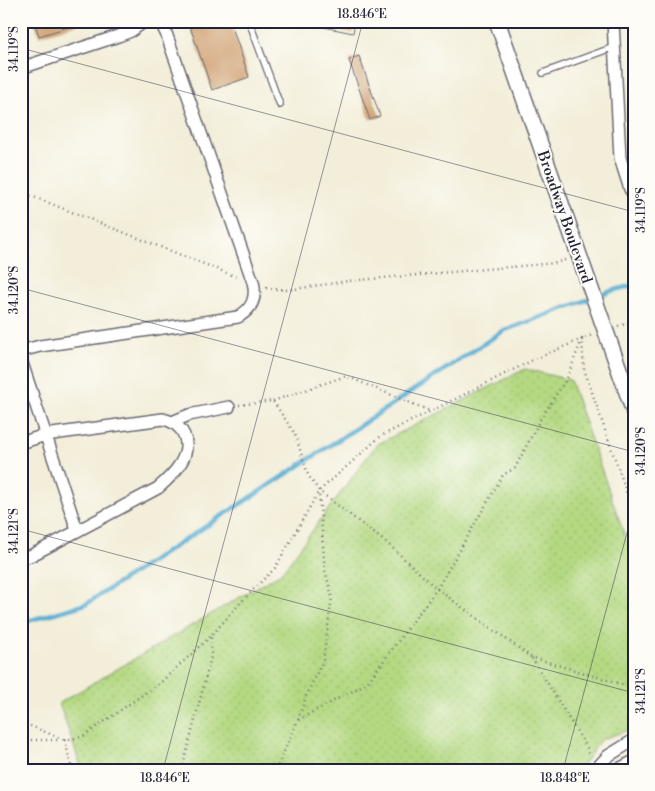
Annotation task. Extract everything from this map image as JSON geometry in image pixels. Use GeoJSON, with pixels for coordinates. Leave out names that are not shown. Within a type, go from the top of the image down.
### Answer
{"type":"FeatureCollection","features":[{"type":"Feature","properties":{"kind":"main road","name":"Broadway Boulevard"},"geometry":{"type":"LineString","coordinates":[[497,21],[580,260],[609,327],[634,412]]}},
{"type":"Feature","properties":{"kind":"street"},"geometry":{"type":"LineString","coordinates":[[21,351],[40,346],[238,317],[253,302],[255,296],[253,283],[166,33],[160,21]]}},
{"type":"Feature","properties":{"kind":"street"},"geometry":{"type":"LineString","coordinates":[[613,21],[620,158],[630,189],[634,195]]}},
{"type":"Feature","properties":{"kind":"street"},"geometry":{"type":"LineString","coordinates":[[21,68],[118,36],[144,22]]}},
{"type":"Feature","properties":{"kind":"street"},"geometry":{"type":"LineString","coordinates":[[21,360],[77,530]]}},
{"type":"Feature","properties":{"kind":"street"},"geometry":{"type":"LineString","coordinates":[[172,422],[189,415],[228,407]]}},
{"type":"Feature","properties":{"kind":"street"},"geometry":{"type":"LineString","coordinates":[[21,443],[45,435],[163,420],[172,422],[182,431],[186,442],[186,449],[181,462],[158,488],[32,555],[21,559]]}},
{"type":"Feature","properties":{"kind":"street"},"geometry":{"type":"LineString","coordinates":[[595,770],[608,756],[634,740]]}},
{"type":"Feature","properties":{"kind":"street"},"geometry":{"type":"LineString","coordinates":[[617,770],[634,761]]}},
{"type":"Feature","properties":{"kind":"lane"},"geometry":{"type":"LineString","coordinates":[[249,21],[280,105]]}},
{"type":"Feature","properties":{"kind":"lane"},"geometry":{"type":"LineString","coordinates":[[543,73],[614,47]]}},
{"type":"Feature","properties":{"kind":"path"},"geometry":{"type":"LineString","coordinates":[[21,192],[267,289],[288,290],[348,281],[580,260]]}},
{"type":"Feature","properties":{"kind":"path"},"geometry":{"type":"LineString","coordinates":[[21,740],[65,740],[82,737],[161,682],[211,636],[275,568],[319,491],[381,436],[533,360],[609,327],[634,322]]}},
{"type":"Feature","properties":{"kind":"path"},"geometry":{"type":"LineString","coordinates":[[582,339],[584,369],[634,514]]}},
{"type":"Feature","properties":{"kind":"path"},"geometry":{"type":"LineString","coordinates":[[298,720],[368,683],[437,589],[503,475],[515,468],[540,420],[567,378],[582,339]]}},
{"type":"Feature","properties":{"kind":"path"},"geometry":{"type":"LineString","coordinates":[[228,407],[273,401],[346,376],[430,411]]}},
{"type":"Feature","properties":{"kind":"path"},"geometry":{"type":"LineString","coordinates":[[273,401],[296,434],[308,475],[319,491],[388,544],[437,589],[531,657],[634,688]]}},
{"type":"Feature","properties":{"kind":"path"},"geometry":{"type":"LineString","coordinates":[[276,770],[298,720],[306,696],[323,661],[332,597],[325,570],[319,491]]}},
{"type":"Feature","properties":{"kind":"path"},"geometry":{"type":"LineString","coordinates":[[182,770],[211,658],[211,636]]}},
{"type":"Feature","properties":{"kind":"path"},"geometry":{"type":"LineString","coordinates":[[531,657],[587,748],[595,770]]}},
{"type":"Feature","properties":{"kind":"path"},"geometry":{"type":"LineString","coordinates":[[21,722],[65,740]]}},
{"type":"Feature","properties":{"kind":"path"},"geometry":{"type":"LineString","coordinates":[[65,740],[72,770]]}},
{"type":"Feature","properties":{"kind":"green space"},"geometry":{"type":"Polygon","coordinates":[[[525,369],[570,380],[634,562],[634,728],[600,740],[580,770],[82,770],[59,703],[281,573],[376,445],[525,369]]]}},
{"type":"Feature","properties":{"kind":"building"},"geometry":{"type":"Polygon","coordinates":[[[34,21],[85,21],[85,22],[39,36],[34,21]]]}},
{"type":"Feature","properties":{"kind":"building"},"geometry":{"type":"Polygon","coordinates":[[[188,21],[230,21],[249,77],[212,90],[188,21]]]}},
{"type":"Feature","properties":{"kind":"building"},"geometry":{"type":"Polygon","coordinates":[[[304,21],[355,21],[353,33],[304,23],[304,21]]]}},
{"type":"Feature","properties":{"kind":"building"},"geometry":{"type":"Polygon","coordinates":[[[359,56],[380,116],[370,120],[349,60],[359,56]]]}},
{"type":"Feature","properties":{"kind":"waterway"},"geometry":{"type":"LineString","coordinates":[[21,623],[86,604],[503,331],[611,291],[634,285]]}}]}
